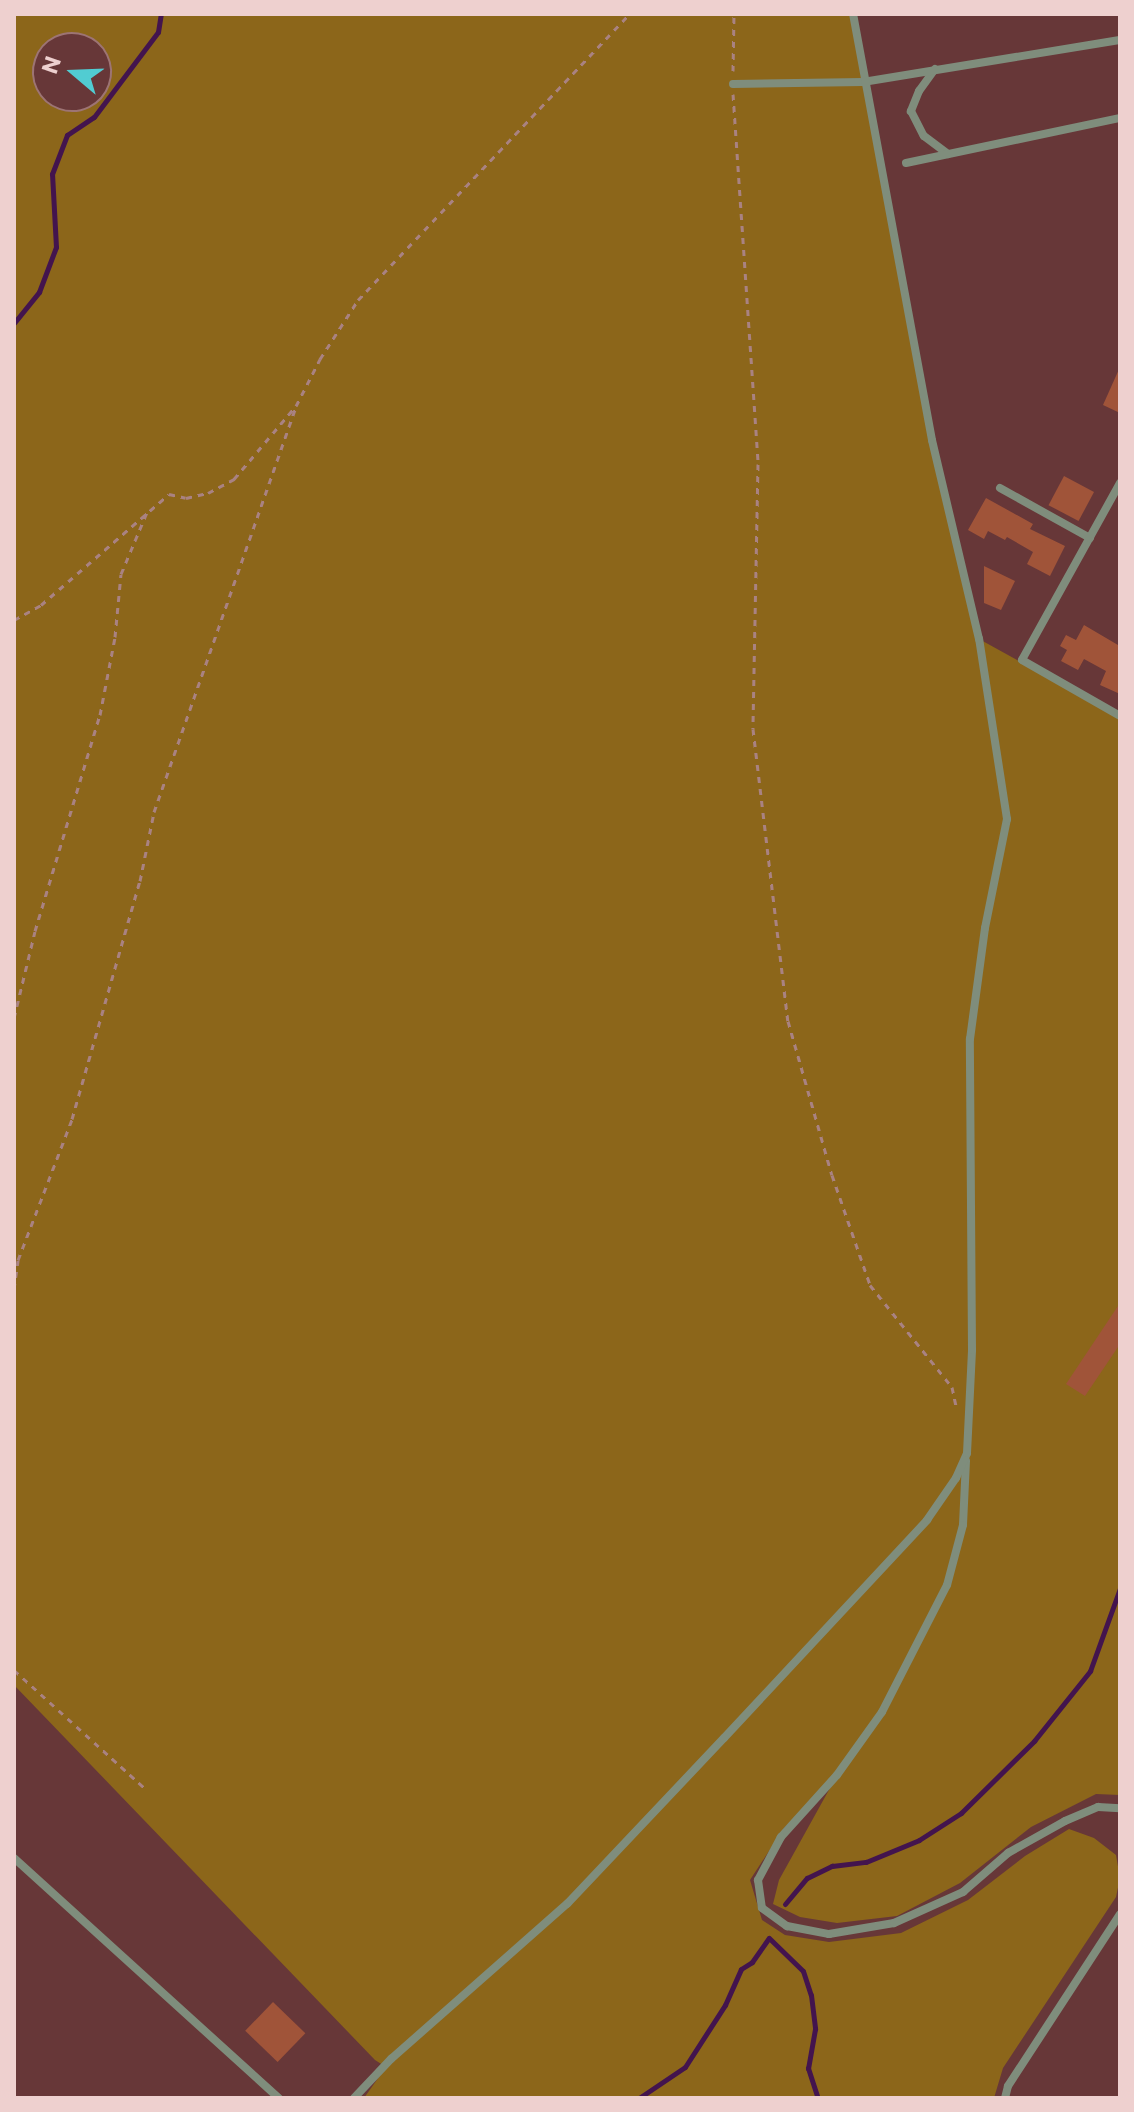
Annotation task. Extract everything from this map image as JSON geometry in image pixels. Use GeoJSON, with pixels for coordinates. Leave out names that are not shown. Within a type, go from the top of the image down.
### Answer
{"type":"FeatureCollection","features":[{"type":"Feature","properties":{"kind":"street"},"geometry":{"type":"LineString","coordinates":[[853,14],[863,82],[932,440],[979,639],[1007,819],[985,928],[970,1039],[972,1350],[963,1525],[947,1585],[882,1712],[837,1775],[781,1837],[758,1880],[762,1908],[787,1926],[829,1934],[894,1923],[963,1892],[1008,1853],[1065,1821],[1098,1807],[1120,1808]]}},
{"type":"Feature","properties":{"kind":"street"},"geometry":{"type":"LineString","coordinates":[[733,84],[863,82],[1120,40]]}},
{"type":"Feature","properties":{"kind":"street"},"geometry":{"type":"LineString","coordinates":[[935,68],[919,91],[911,111],[924,136],[948,154]]}},
{"type":"Feature","properties":{"kind":"street"},"geometry":{"type":"LineString","coordinates":[[906,163],[1120,118]]}},
{"type":"Feature","properties":{"kind":"street"},"geometry":{"type":"LineString","coordinates":[[1120,483],[1022,660],[1120,716]]}},
{"type":"Feature","properties":{"kind":"street"},"geometry":{"type":"LineString","coordinates":[[1000,488],[1090,538]]}},
{"type":"Feature","properties":{"kind":"street"},"geometry":{"type":"LineString","coordinates":[[354,2098],[391,2059],[567,1904],[927,1520],[956,1478],[967,1453]]}},
{"type":"Feature","properties":{"kind":"street"},"geometry":{"type":"LineString","coordinates":[[14,1858],[279,2098]]}},
{"type":"Feature","properties":{"kind":"street"},"geometry":{"type":"LineString","coordinates":[[1005,2098],[1008,2086],[1120,1914]]}},
{"type":"Feature","properties":{"kind":"path"},"geometry":{"type":"LineString","coordinates":[[14,1289],[16,1261],[72,1119],[140,881],[154,812],[296,406],[320,359],[358,300],[629,14]]}},
{"type":"Feature","properties":{"kind":"path"},"geometry":{"type":"LineString","coordinates":[[734,14],[733,84],[758,464],[753,729],[788,1021],[832,1175],[870,1285],[952,1387],[958,1413]]}},
{"type":"Feature","properties":{"kind":"path"},"geometry":{"type":"LineString","coordinates":[[14,620],[41,605],[169,494],[186,498],[208,493],[234,479],[296,406]]}},
{"type":"Feature","properties":{"kind":"path"},"geometry":{"type":"LineString","coordinates":[[14,1018],[35,931],[100,715],[115,637],[121,574],[147,512]]}},
{"type":"Feature","properties":{"kind":"path"},"geometry":{"type":"LineString","coordinates":[[14,1670],[147,1790]]}},
{"type":"Feature","properties":{"kind":"shaded area"},"geometry":{"type":"Polygon","coordinates":[[[14,14],[853,14],[932,440],[979,639],[1120,717],[1120,1795],[1096,1794],[1031,1827],[960,1883],[897,1916],[837,1923],[800,1917],[773,1904],[779,1880],[835,1779],[784,1828],[750,1880],[762,1920],[785,1935],[829,1942],[901,1933],[968,1900],[1025,1856],[1069,1829],[1094,1838],[1116,1855],[1120,1878],[1116,1897],[1003,2068],[994,2098],[364,2098],[386,2067],[375,2060],[14,1685],[14,14]]]}},
{"type":"Feature","properties":{"kind":"building"},"geometry":{"type":"Polygon","coordinates":[[[1120,367],[1120,413],[1103,405],[1120,367]]]}},
{"type":"Feature","properties":{"kind":"building"},"geometry":{"type":"Polygon","coordinates":[[[1064,476],[1094,492],[1079,521],[1049,505],[1064,476]]]}},
{"type":"Feature","properties":{"kind":"building"},"geometry":{"type":"Polygon","coordinates":[[[986,498],[1033,524],[1030,529],[1065,546],[1050,576],[1027,564],[1033,552],[1007,537],[1005,540],[988,531],[984,539],[968,530],[986,498]]]}},
{"type":"Feature","properties":{"kind":"building"},"geometry":{"type":"Polygon","coordinates":[[[984,566],[1015,581],[1001,610],[984,603],[984,566]]]}},
{"type":"Feature","properties":{"kind":"building"},"geometry":{"type":"Polygon","coordinates":[[[1084,625],[1118,645],[1120,640],[1120,694],[1100,685],[1106,671],[1084,659],[1078,670],[1061,661],[1067,650],[1060,646],[1066,635],[1076,640],[1084,625]]]}},
{"type":"Feature","properties":{"kind":"building"},"geometry":{"type":"Polygon","coordinates":[[[1120,1303],[1120,1344],[1085,1396],[1066,1384],[1120,1303]]]}},
{"type":"Feature","properties":{"kind":"building"},"geometry":{"type":"Polygon","coordinates":[[[273,2002],[305,2033],[278,2062],[245,2031],[273,2002]]]}},
{"type":"Feature","properties":{"kind":"waterway"},"geometry":{"type":"LineString","coordinates":[[14,323],[39,292],[56,247],[52,174],[67,135],[94,117],[158,32],[161,14]]}},
{"type":"Feature","properties":{"kind":"waterway"},"geometry":{"type":"LineString","coordinates":[[785,1904],[807,1878],[832,1866],[866,1862],[919,1840],[961,1813],[1034,1741],[1090,1671],[1120,1588]]}},
{"type":"Feature","properties":{"kind":"waterway"},"geometry":{"type":"LineString","coordinates":[[639,2098],[685,2067],[725,2005],[741,1969],[752,1962],[769,1938],[803,1971],[811,1995],[815,2029],[808,2068],[818,2098]]}}]}
